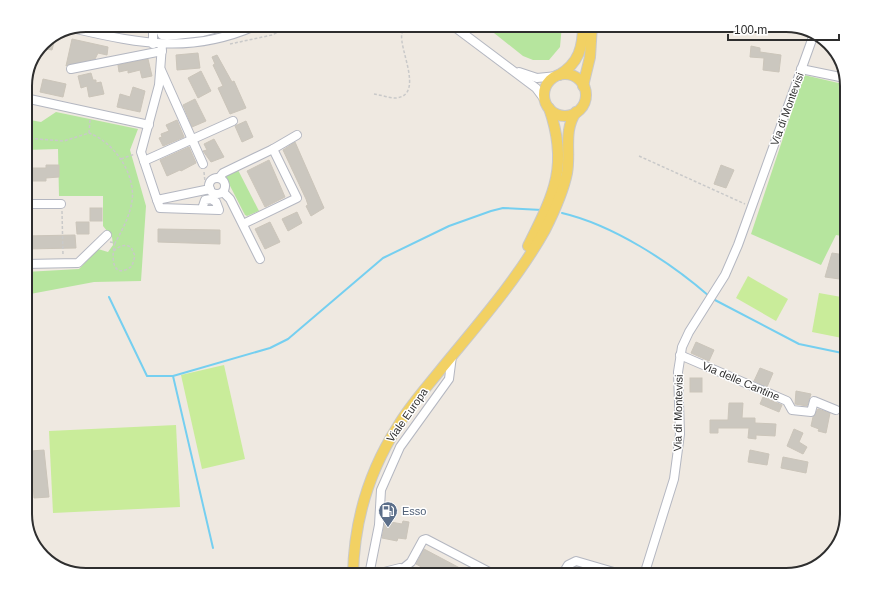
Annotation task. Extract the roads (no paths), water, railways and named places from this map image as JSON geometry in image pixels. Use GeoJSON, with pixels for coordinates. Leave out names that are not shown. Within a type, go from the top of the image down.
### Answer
{"type":"FeatureCollection","features":[{"type":"Feature","properties":{"kind":"main road"},"geometry":{"type":"LineString","coordinates":[[576,112],[568,115],[560,115],[547,104],[545,88],[550,80],[569,68],[578,56],[582,46],[583,32]]}},
{"type":"Feature","properties":{"kind":"main road","name":"Viale Europa"},"geometry":{"type":"LineString","coordinates":[[353,568],[354,547],[361,511],[381,456],[411,406],[492,306],[533,250],[560,196],[568,166],[568,126],[584,102],[585,93],[583,86],[591,51],[592,32]]}},
{"type":"Feature","properties":{"kind":"main road"},"geometry":{"type":"LineString","coordinates":[[558,75],[573,76],[583,86]]}},
{"type":"Feature","properties":{"kind":"main road","name":"Viale Europa"},"geometry":{"type":"LineString","coordinates":[[512,278],[543,217],[556,183],[558,145],[555,127],[547,104]]}},
{"type":"Feature","properties":{"kind":"street"},"geometry":{"type":"LineString","coordinates":[[88,32],[121,40],[153,44],[162,48]]}},
{"type":"Feature","properties":{"kind":"street"},"geometry":{"type":"LineString","coordinates":[[153,32],[153,44]]}},
{"type":"Feature","properties":{"kind":"street"},"geometry":{"type":"LineString","coordinates":[[160,32],[162,35],[167,36],[203,32]]}},
{"type":"Feature","properties":{"kind":"street"},"geometry":{"type":"LineString","coordinates":[[71,69],[162,48],[209,41],[240,32]]}},
{"type":"Feature","properties":{"kind":"street"},"geometry":{"type":"LineString","coordinates":[[461,32],[536,88],[547,104]]}},
{"type":"Feature","properties":{"kind":"street","name":"Via di Montevisi"},"geometry":{"type":"LineString","coordinates":[[646,568],[674,479],[680,434],[678,372],[680,355],[689,332],[715,292],[738,245],[812,39]]}},
{"type":"Feature","properties":{"kind":"street"},"geometry":{"type":"LineString","coordinates":[[162,48],[161,70],[142,152],[144,161],[160,208],[202,209]]}},
{"type":"Feature","properties":{"kind":"street"},"geometry":{"type":"LineString","coordinates":[[509,68],[534,78],[558,75]]}},
{"type":"Feature","properties":{"kind":"street"},"geometry":{"type":"LineString","coordinates":[[801,69],[839,77]]}},
{"type":"Feature","properties":{"kind":"street"},"geometry":{"type":"LineString","coordinates":[[161,70],[204,164]]}},
{"type":"Feature","properties":{"kind":"street"},"geometry":{"type":"LineString","coordinates":[[32,100],[149,125]]}},
{"type":"Feature","properties":{"kind":"street"},"geometry":{"type":"LineString","coordinates":[[144,161],[233,121]]}},
{"type":"Feature","properties":{"kind":"street"},"geometry":{"type":"LineString","coordinates":[[208,190],[211,181],[219,178],[223,173],[273,149],[297,135]]}},
{"type":"Feature","properties":{"kind":"street"},"geometry":{"type":"LineString","coordinates":[[243,224],[297,198],[273,149]]}},
{"type":"Feature","properties":{"kind":"street"},"geometry":{"type":"LineString","coordinates":[[219,178],[222,179],[225,185],[222,192]]}},
{"type":"Feature","properties":{"kind":"street"},"geometry":{"type":"LineString","coordinates":[[157,200],[208,190],[214,193],[222,192],[230,199],[260,259]]}},
{"type":"Feature","properties":{"kind":"street"},"geometry":{"type":"LineString","coordinates":[[32,204],[61,204]]}},
{"type":"Feature","properties":{"kind":"street"},"geometry":{"type":"LineString","coordinates":[[32,264],[78,263],[107,235]]}},
{"type":"Feature","properties":{"kind":"street","name":"Via delle Cantine"},"geometry":{"type":"LineString","coordinates":[[680,355],[787,401],[792,410],[811,412],[814,401],[836,410]]}},
{"type":"Feature","properties":{"kind":"street"},"geometry":{"type":"LineString","coordinates":[[371,568],[379,525],[381,490],[400,447],[449,379],[452,356]]}},
{"type":"Feature","properties":{"kind":"street"},"geometry":{"type":"LineString","coordinates":[[403,568],[408,564],[424,540],[430,540],[480,568]]}},
{"type":"Feature","properties":{"kind":"street"},"geometry":{"type":"LineString","coordinates":[[566,568],[568,565],[576,561],[600,568]]}},
{"type":"Feature","properties":{"kind":"street"},"geometry":{"type":"LineString","coordinates":[[372,564],[376,568]]}},
{"type":"Feature","properties":{"kind":"street"},"geometry":{"type":"LineString","coordinates":[[397,568],[408,564]]}},
{"type":"Feature","properties":{"kind":"waterway"},"geometry":{"type":"LineString","coordinates":[[213,548],[173,376],[270,348],[288,339],[383,258],[449,226],[503,208],[542,210]]}},
{"type":"Feature","properties":{"kind":"waterway"},"geometry":{"type":"LineString","coordinates":[[562,213],[601,226],[640,246],[677,270],[709,296]]}},
{"type":"Feature","properties":{"kind":"waterway"},"geometry":{"type":"LineString","coordinates":[[109,297],[147,376],[173,376]]}},
{"type":"Feature","properties":{"kind":"waterway"},"geometry":{"type":"LineString","coordinates":[[713,299],[799,344],[840,353]]}},
{"type":"Feature","properties":{"kind":"place","name":"Esso"},"geometry":{"type":"Point","coordinates":[388,528]}}]}
